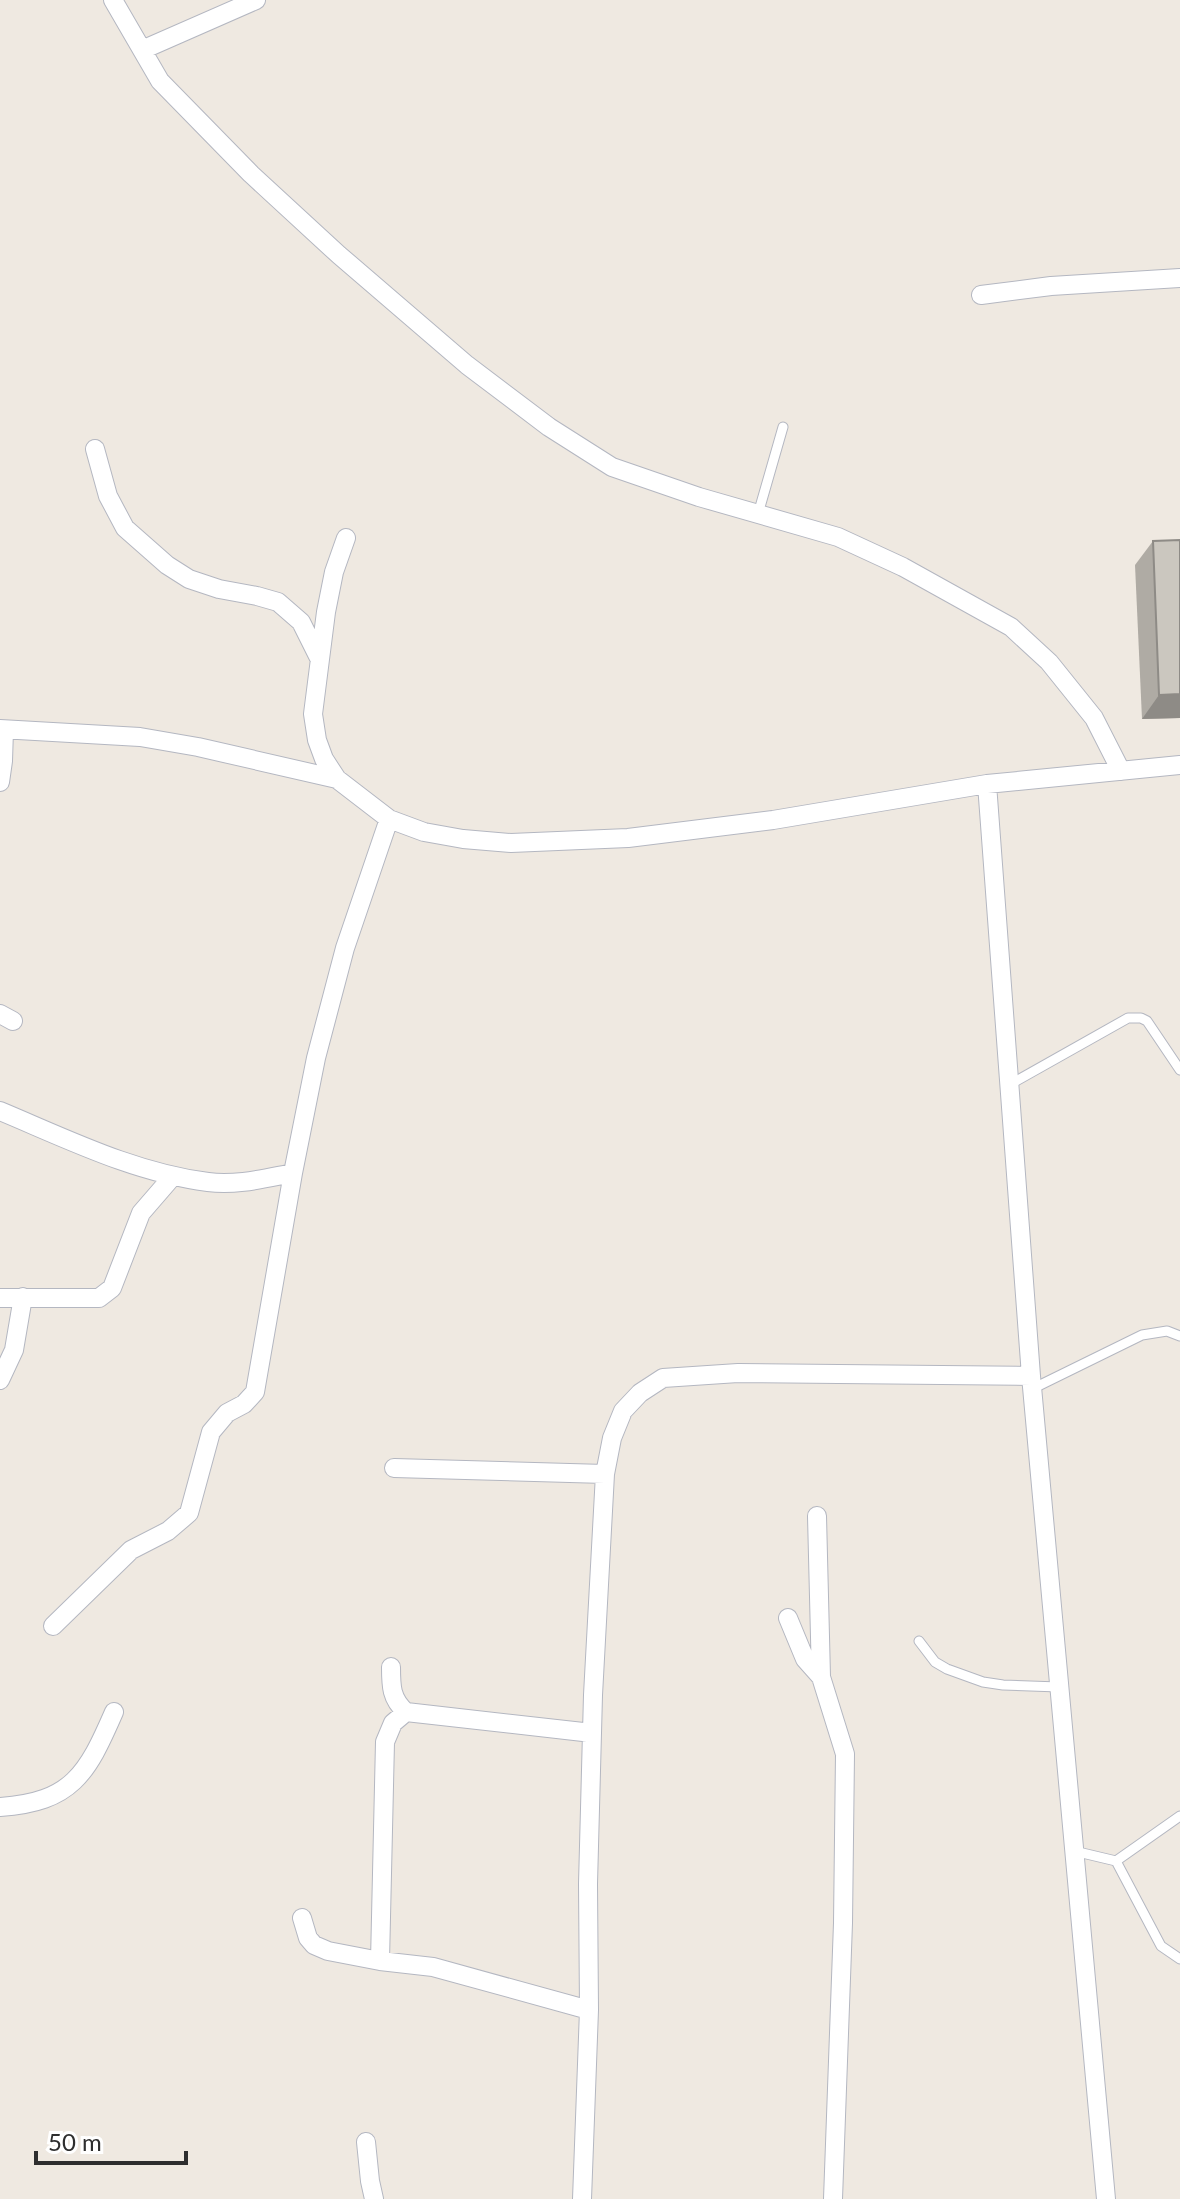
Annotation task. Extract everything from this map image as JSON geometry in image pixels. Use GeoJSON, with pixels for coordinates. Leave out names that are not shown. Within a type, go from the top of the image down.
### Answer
{"type":"FeatureCollection","features":[{"type":"Feature","properties":{"kind":"street"},"geometry":{"type":"LineString","coordinates":[[113,0],[160,81],[251,174],[467,365],[549,427],[612,467],[699,497],[838,537],[903,567],[1011,627],[1049,662],[1094,718],[1121,771]]}},
{"type":"Feature","properties":{"kind":"street"},"geometry":{"type":"LineString","coordinates":[[142,50],[256,0]]}},
{"type":"Feature","properties":{"kind":"street"},"geometry":{"type":"LineString","coordinates":[[981,295],[1051,286],[1180,278]]}},
{"type":"Feature","properties":{"kind":"street"},"geometry":{"type":"LineString","coordinates":[[95,449],[108,496],[125,528],[167,565],[189,579],[278,602],[301,622],[319,658]]}},
{"type":"Feature","properties":{"kind":"street"},"geometry":{"type":"LineString","coordinates":[[346,538],[334,572],[319,658],[313,714],[317,740],[324,759],[337,779],[389,819],[424,832],[511,843],[628,838],[773,820],[987,784],[1180,765]]}},
{"type":"Feature","properties":{"kind":"street"},"geometry":{"type":"LineString","coordinates":[[0,782],[2,730],[140,737],[337,779]]}},
{"type":"Feature","properties":{"kind":"street"},"geometry":{"type":"LineString","coordinates":[[987,784],[1031,1383],[1106,2199]]}},
{"type":"Feature","properties":{"kind":"street"},"geometry":{"type":"LineString","coordinates":[[53,1626],[131,1550],[168,1531],[189,1513],[211,1432],[227,1413],[244,1404],[255,1392],[316,1058],[345,948],[389,819]]}},
{"type":"Feature","properties":{"kind":"street"},"geometry":{"type":"LineString","coordinates":[[0,1111],[129,1163],[173,1176],[211,1183],[251,1181],[293,1173]]}},
{"type":"Feature","properties":{"kind":"street"},"geometry":{"type":"LineString","coordinates":[[0,1298],[99,1298],[112,1288],[141,1213],[173,1176]]}},
{"type":"Feature","properties":{"kind":"street"},"geometry":{"type":"LineString","coordinates":[[0,1380],[14,1350],[23,1297]]}},
{"type":"Feature","properties":{"kind":"street"},"geometry":{"type":"LineString","coordinates":[[582,2199],[589,2010],[592,1733],[605,1474],[612,1438],[623,1411],[640,1393],[663,1378],[738,1373],[1031,1383]]}},
{"type":"Feature","properties":{"kind":"street"},"geometry":{"type":"LineString","coordinates":[[394,1468],[605,1474]]}},
{"type":"Feature","properties":{"kind":"street"},"geometry":{"type":"LineString","coordinates":[[817,1516],[821,1677],[845,1754],[843,1923],[833,2199]]}},
{"type":"Feature","properties":{"kind":"street"},"geometry":{"type":"LineString","coordinates":[[788,1618],[805,1659],[821,1677]]}},
{"type":"Feature","properties":{"kind":"street"},"geometry":{"type":"LineString","coordinates":[[391,1667],[391,1692],[406,1712],[592,1733]]}},
{"type":"Feature","properties":{"kind":"street"},"geometry":{"type":"LineString","coordinates":[[0,1807],[41,1801],[67,1789],[99,1747],[114,1712]]}},
{"type":"Feature","properties":{"kind":"street"},"geometry":{"type":"LineString","coordinates":[[380,1961],[385,1742],[393,1723],[406,1712]]}},
{"type":"Feature","properties":{"kind":"street"},"geometry":{"type":"LineString","coordinates":[[302,1918],[308,1938],[314,1945],[328,1951],[433,1967],[589,2010]]}},
{"type":"Feature","properties":{"kind":"street"},"geometry":{"type":"LineString","coordinates":[[366,2142],[374,2199]]}},
{"type":"Feature","properties":{"kind":"lane"},"geometry":{"type":"LineString","coordinates":[[758,514],[783,427]]}},
{"type":"Feature","properties":{"kind":"lane"},"geometry":{"type":"LineString","coordinates":[[1009,1085],[1128,1018],[1147,1021],[1180,1070]]}},
{"type":"Feature","properties":{"kind":"lane"},"geometry":{"type":"LineString","coordinates":[[1031,1383],[1142,1335],[1167,1331],[1180,1336]]}},
{"type":"Feature","properties":{"kind":"lane"},"geometry":{"type":"LineString","coordinates":[[919,1641],[935,1662],[983,1682],[1059,1687]]}},
{"type":"Feature","properties":{"kind":"lane"},"geometry":{"type":"LineString","coordinates":[[1074,1851],[1116,1861],[1180,1816]]}},
{"type":"Feature","properties":{"kind":"lane"},"geometry":{"type":"LineString","coordinates":[[1116,1861],[1161,1946],[1180,1959]]}},
{"type":"Feature","properties":{"kind":"building"},"geometry":{"type":"Polygon","coordinates":[[[1180,540],[1180,694],[1159,695],[1153,541],[1180,540]]]}}]}
